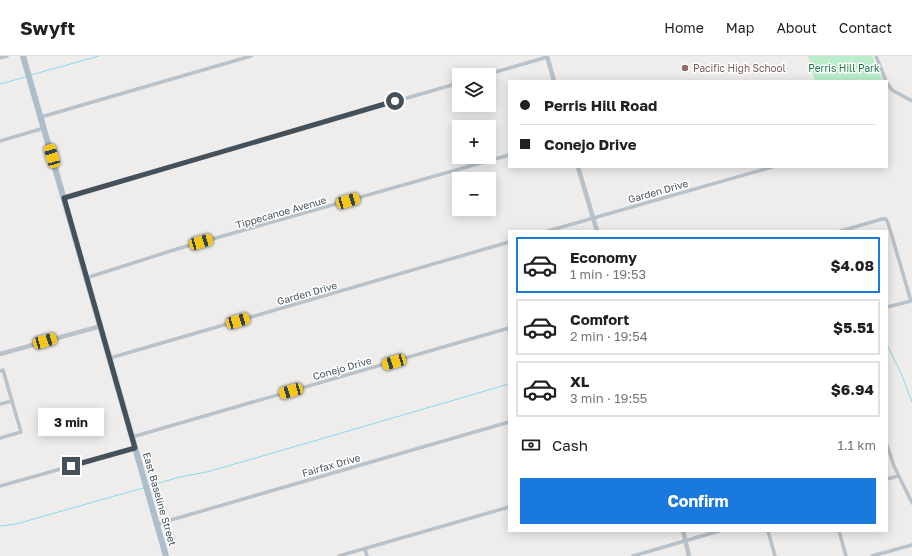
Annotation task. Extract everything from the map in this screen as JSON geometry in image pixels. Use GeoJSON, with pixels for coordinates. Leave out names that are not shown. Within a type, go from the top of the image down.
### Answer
{"type":"FeatureCollection","features":[{"type":"Feature","properties":{"kind":"main road","name":"East Baseline Street"},"geometry":{"type":"LineString","coordinates":[[23,56],[166,556]]}},
{"type":"Feature","properties":{"kind":"street"},"geometry":{"type":"LineString","coordinates":[[0,58],[7,56]]}},
{"type":"Feature","properties":{"kind":"street"},"geometry":{"type":"LineString","coordinates":[[41,117],[251,56]]}},
{"type":"Feature","properties":{"kind":"street"},"geometry":{"type":"LineString","coordinates":[[496,72],[547,56],[554,80]]}},
{"type":"Feature","properties":{"kind":"street"},"geometry":{"type":"LineString","coordinates":[[876,56],[885,80]]}},
{"type":"Feature","properties":{"kind":"street"},"geometry":{"type":"LineString","coordinates":[[64,198],[452,85]]}},
{"type":"Feature","properties":{"kind":"street"},"geometry":{"type":"LineString","coordinates":[[888,85],[892,90],[912,101]]}},
{"type":"Feature","properties":{"kind":"street"},"geometry":{"type":"LineString","coordinates":[[0,141],[44,128]]}},
{"type":"Feature","properties":{"kind":"street","name":"Tippecanoe Avenue"},"geometry":{"type":"LineString","coordinates":[[86,278],[184,247],[508,155]]}},
{"type":"Feature","properties":{"kind":"street"},"geometry":{"type":"LineString","coordinates":[[578,168],[597,230]]}},
{"type":"Feature","properties":{"kind":"street","name":"Garden Drive"},"geometry":{"type":"LineString","coordinates":[[551,230],[768,168]]}},
{"type":"Feature","properties":{"kind":"street"},"geometry":{"type":"LineString","coordinates":[[844,230],[882,219],[886,219],[888,222],[911,300],[888,307]]}},
{"type":"Feature","properties":{"kind":"street","name":"Garden Drive"},"geometry":{"type":"LineString","coordinates":[[110,358],[508,242]]}},
{"type":"Feature","properties":{"kind":"street"},"geometry":{"type":"LineString","coordinates":[[0,354],[100,326]]}},
{"type":"Feature","properties":{"kind":"street","name":"Conejo Drive"},"geometry":{"type":"LineString","coordinates":[[132,437],[508,328]]}},
{"type":"Feature","properties":{"kind":"street"},"geometry":{"type":"LineString","coordinates":[[0,371],[3,370],[21,432],[0,438]]}},
{"type":"Feature","properties":{"kind":"street"},"geometry":{"type":"LineString","coordinates":[[0,404],[12,401]]}},
{"type":"Feature","properties":{"kind":"street","name":"Fairfax Drive"},"geometry":{"type":"LineString","coordinates":[[157,524],[508,422]]}},
{"type":"Feature","properties":{"kind":"street"},"geometry":{"type":"LineString","coordinates":[[0,486],[135,448]]}},
{"type":"Feature","properties":{"kind":"street"},"geometry":{"type":"LineString","coordinates":[[888,448],[898,476],[912,503]]}},
{"type":"Feature","properties":{"kind":"street"},"geometry":{"type":"LineString","coordinates":[[888,479],[898,476]]}},
{"type":"Feature","properties":{"kind":"street"},"geometry":{"type":"LineString","coordinates":[[339,556],[508,507]]}},
{"type":"Feature","properties":{"kind":"street"},"geometry":{"type":"LineString","coordinates":[[683,532],[689,556]]}},
{"type":"Feature","properties":{"kind":"street"},"geometry":{"type":"LineString","coordinates":[[633,556],[716,532]]}},
{"type":"Feature","properties":{"kind":"street"},"geometry":{"type":"LineString","coordinates":[[768,532],[775,556]]}},
{"type":"Feature","properties":{"kind":"street"},"geometry":{"type":"LineString","coordinates":[[839,532],[846,556]]}},
{"type":"Feature","properties":{"kind":"street"},"geometry":{"type":"LineString","coordinates":[[872,556],[912,545]]}},
{"type":"Feature","properties":{"kind":"street"},"geometry":{"type":"LineString","coordinates":[[365,549],[367,556]]}},
{"type":"Feature","properties":{"kind":"green space","name":"Perris Hill Park"},"geometry":{"type":"Polygon","coordinates":[[[808,56],[872,56],[883,80],[815,80],[808,56]]]}},
{"type":"Feature","properties":{"kind":"waterway"},"geometry":{"type":"LineString","coordinates":[[31,75],[99,56]]}},
{"type":"Feature","properties":{"kind":"waterway"},"geometry":{"type":"LineString","coordinates":[[0,84],[26,77]]}},
{"type":"Feature","properties":{"kind":"waterway"},"geometry":{"type":"LineString","coordinates":[[888,347],[901,373],[912,402]]}},
{"type":"Feature","properties":{"kind":"waterway"},"geometry":{"type":"LineString","coordinates":[[148,486],[180,477],[207,472],[508,384]]}},
{"type":"Feature","properties":{"kind":"waterway"},"geometry":{"type":"LineString","coordinates":[[0,526],[16,524],[143,488]]}},
{"type":"Feature","properties":{"kind":"place","name":"Pacific High School"},"geometry":{"type":"Point","coordinates":[685,68]}},
{"type":"Feature","properties":{"kind":"route"},"geometry":{"type":"LineString","coordinates":[[71,466],[135,448],[64,198],[395,101]]}}]}
